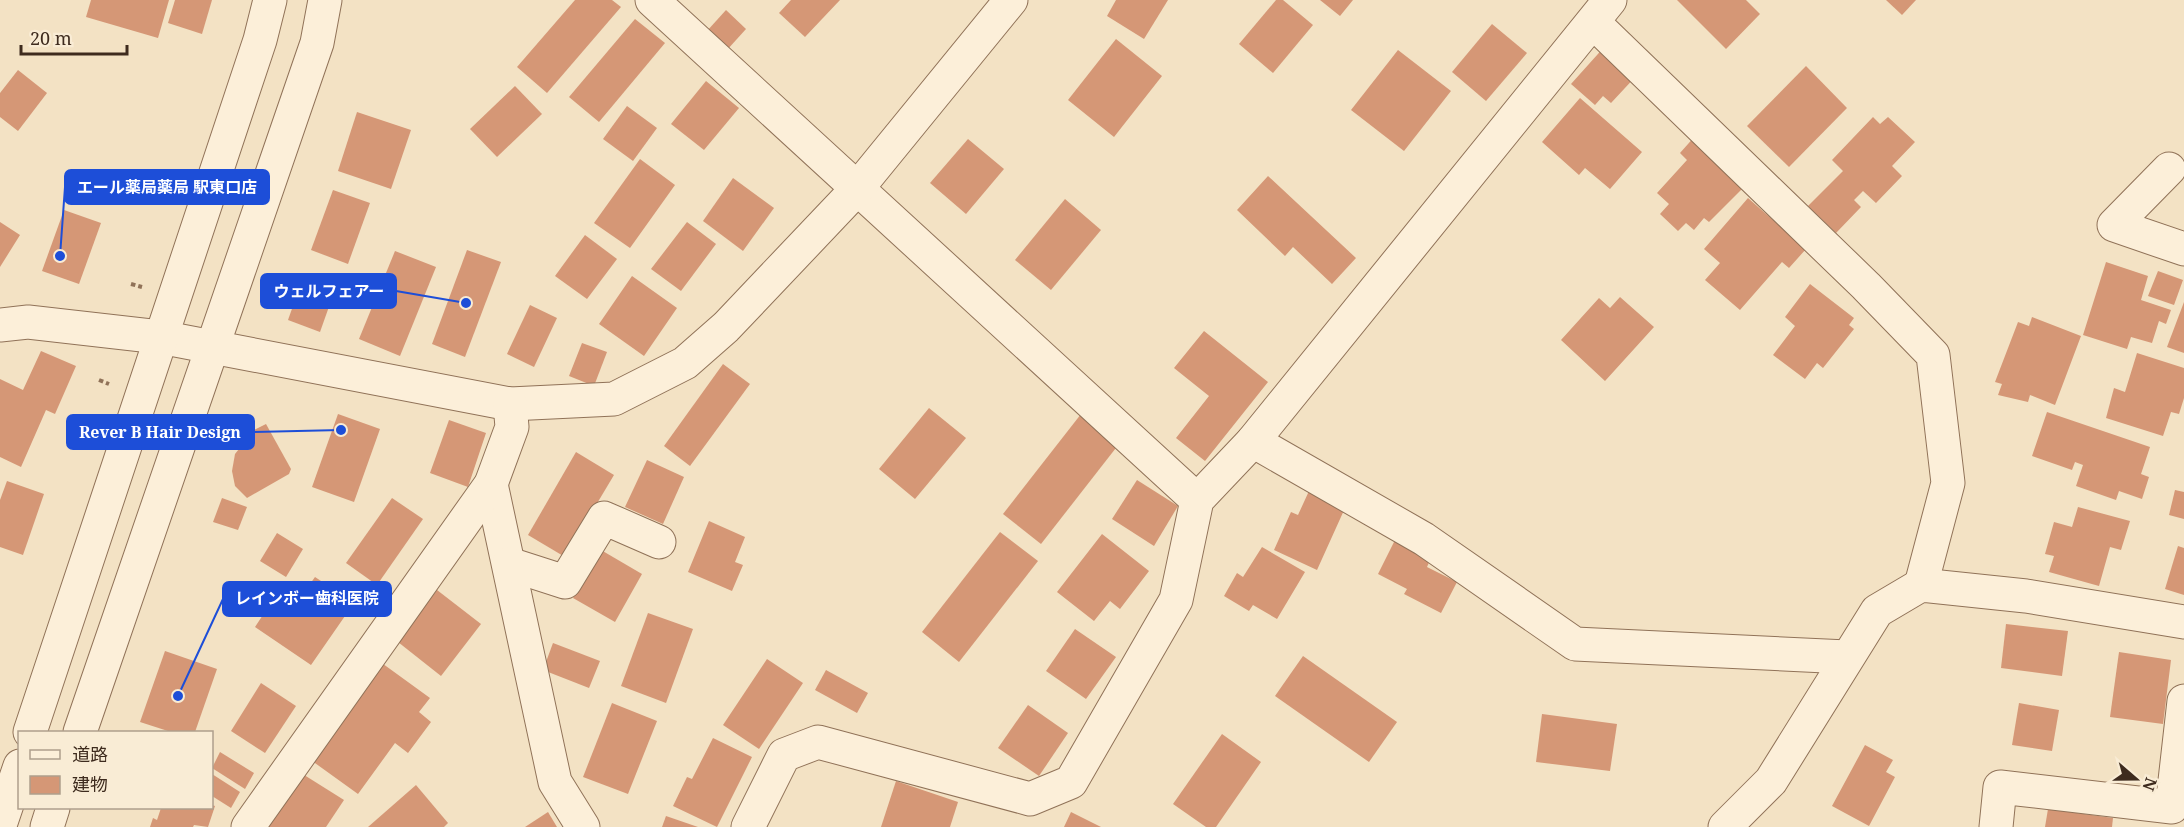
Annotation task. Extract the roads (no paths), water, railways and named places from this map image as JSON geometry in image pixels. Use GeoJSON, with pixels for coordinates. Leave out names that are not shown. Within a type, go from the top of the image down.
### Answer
{"type":"FeatureCollection","features":[{"type":"Feature","properties":{"kind":"street"},"geometry":{"type":"LineString","coordinates":[[30,731],[260,40],[270,0]]}},
{"type":"Feature","properties":{"kind":"street"},"geometry":{"type":"LineString","coordinates":[[80,731],[317,43],[325,0]]}},
{"type":"Feature","properties":{"kind":"street"},"geometry":{"type":"LineString","coordinates":[[652,0],[856,190],[1197,500]]}},
{"type":"Feature","properties":{"kind":"street"},"geometry":{"type":"LineString","coordinates":[[0,325],[28,322],[160,337],[213,350],[510,404],[614,399],[685,363],[726,327],[856,190],[1011,0]]}},
{"type":"Feature","properties":{"kind":"street"},"geometry":{"type":"LineString","coordinates":[[748,827],[783,755],[819,742],[1030,799],[1071,782],[1176,600],[1197,500],[1253,441],[1602,12],[1933,355],[1948,483],[1921,585]]}},
{"type":"Feature","properties":{"kind":"street"},"geometry":{"type":"LineString","coordinates":[[2169,169],[2114,225],[2184,249]]}},
{"type":"Feature","properties":{"kind":"street"},"geometry":{"type":"LineString","coordinates":[[248,827],[491,484],[512,427],[510,404]]}},
{"type":"Feature","properties":{"kind":"street"},"geometry":{"type":"LineString","coordinates":[[1253,441],[1424,539],[1575,644],[1846,657]]}},
{"type":"Feature","properties":{"kind":"street"},"geometry":{"type":"LineString","coordinates":[[491,484],[555,782],[583,827]]}},
{"type":"Feature","properties":{"kind":"street"},"geometry":{"type":"LineString","coordinates":[[509,564],[565,582],[604,518],[659,542]]}},
{"type":"Feature","properties":{"kind":"street"},"geometry":{"type":"LineString","coordinates":[[1725,827],[1770,781],[1877,611],[1921,585],[2026,596],[2184,622]]}},
{"type":"Feature","properties":{"kind":"street"},"geometry":{"type":"LineString","coordinates":[[1996,827],[2000,787],[2172,807],[2184,701]]}},
{"type":"Feature","properties":{"kind":"street"},"geometry":{"type":"LineString","coordinates":[[0,825],[18,771]]}},
{"type":"Feature","properties":{"kind":"street"},"geometry":{"type":"LineString","coordinates":[[47,827],[53,809]]}},
{"type":"Feature","properties":{"kind":"place","name":"エール薬局薬局 駅東口店"},"geometry":{"type":"Point","coordinates":[60,256]}},
{"type":"Feature","properties":{"kind":"place","name":"ウェルフェアー"},"geometry":{"type":"Point","coordinates":[466,303]}},
{"type":"Feature","properties":{"kind":"place","name":"Rever B Hair Design"},"geometry":{"type":"Point","coordinates":[341,430]}},
{"type":"Feature","properties":{"kind":"place","name":"レインボー歯科医院"},"geometry":{"type":"Point","coordinates":[178,696]}}]}
